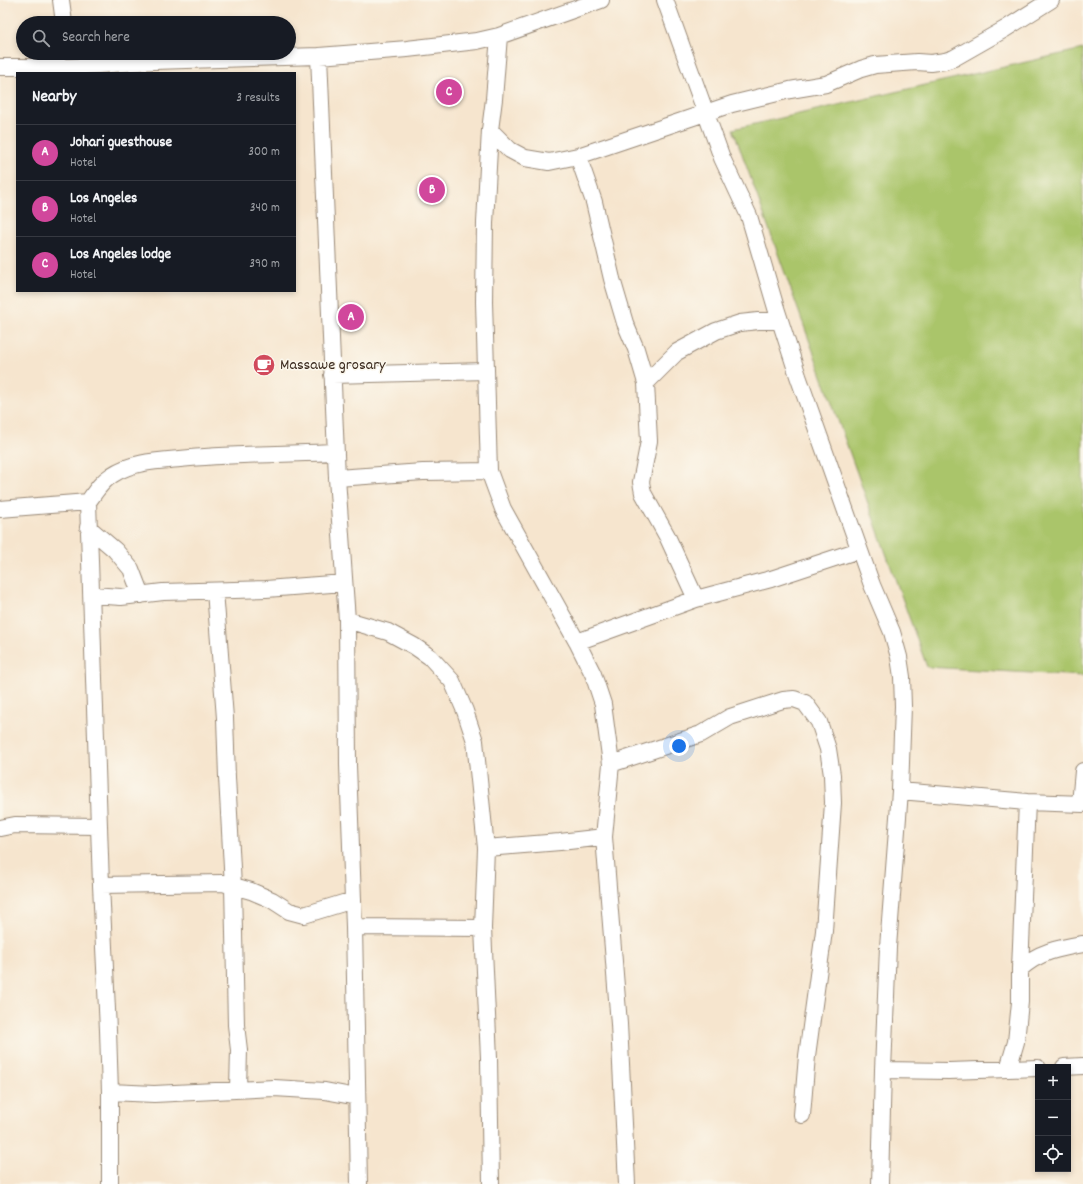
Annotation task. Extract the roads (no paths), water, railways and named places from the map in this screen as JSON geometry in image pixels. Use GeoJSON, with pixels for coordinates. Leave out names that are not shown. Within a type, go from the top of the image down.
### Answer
{"type":"FeatureCollection","features":[{"type":"Feature","properties":{"kind":"street"},"geometry":{"type":"LineString","coordinates":[[61,0],[63,16]]}},
{"type":"Feature","properties":{"kind":"street"},"geometry":{"type":"LineString","coordinates":[[296,57],[407,50],[476,41],[499,36],[602,0]]}},
{"type":"Feature","properties":{"kind":"street"},"geometry":{"type":"LineString","coordinates":[[665,0],[722,158],[749,216],[798,376],[859,550],[892,632],[899,657],[902,677],[903,706],[900,791],[888,947],[882,1070],[880,1184]]}},
{"type":"Feature","properties":{"kind":"street"},"geometry":{"type":"LineString","coordinates":[[490,130],[510,150],[525,158],[548,162],[578,156],[732,104],[826,84],[861,69],[875,65],[945,61],[954,58],[1005,29],[1051,0]]}},
{"type":"Feature","properties":{"kind":"street"},"geometry":{"type":"LineString","coordinates":[[499,36],[490,130],[485,223],[484,294],[489,471],[503,509],[578,642],[593,674],[603,704],[611,764],[604,837],[618,1016],[627,1184]]}},
{"type":"Feature","properties":{"kind":"street"},"geometry":{"type":"LineString","coordinates":[[319,56],[337,478],[347,620],[348,765],[354,928],[360,1184]]}},
{"type":"Feature","properties":{"kind":"street"},"geometry":{"type":"LineString","coordinates":[[0,67],[69,60],[186,60]]}},
{"type":"Feature","properties":{"kind":"street"},"geometry":{"type":"LineString","coordinates":[[578,156],[594,202],[612,279],[625,323],[636,349],[646,384],[648,441],[641,482],[643,493],[667,536],[696,599]]}},
{"type":"Feature","properties":{"kind":"street"},"geometry":{"type":"LineString","coordinates":[[646,384],[677,352],[716,331],[740,323],[780,321]]}},
{"type":"Feature","properties":{"kind":"street"},"geometry":{"type":"LineString","coordinates":[[332,375],[486,371]]}},
{"type":"Feature","properties":{"kind":"street"},"geometry":{"type":"LineString","coordinates":[[110,1184],[110,1092],[98,826],[88,502],[100,483],[113,474],[134,465],[199,457],[336,452]]}},
{"type":"Feature","properties":{"kind":"street"},"geometry":{"type":"LineString","coordinates":[[337,478],[423,472],[489,471]]}},
{"type":"Feature","properties":{"kind":"street"},"geometry":{"type":"LineString","coordinates":[[0,508],[88,502]]}},
{"type":"Feature","properties":{"kind":"street"},"geometry":{"type":"LineString","coordinates":[[88,527],[115,550],[131,569],[141,595]]}},
{"type":"Feature","properties":{"kind":"street"},"geometry":{"type":"LineString","coordinates":[[578,642],[696,599],[771,579],[859,550]]}},
{"type":"Feature","properties":{"kind":"street"},"geometry":{"type":"LineString","coordinates":[[92,595],[121,597],[163,592],[215,591],[344,583]]}},
{"type":"Feature","properties":{"kind":"street"},"geometry":{"type":"LineString","coordinates":[[215,591],[225,718],[226,777],[233,886],[236,1025],[240,1050],[238,1089]]}},
{"type":"Feature","properties":{"kind":"street"},"geometry":{"type":"LineString","coordinates":[[347,620],[388,632],[414,646],[430,657],[452,681],[465,711],[475,741],[486,848],[483,928],[489,1065],[491,1184]]}},
{"type":"Feature","properties":{"kind":"street"},"geometry":{"type":"LineString","coordinates":[[611,764],[701,734],[730,717],[783,700],[794,699],[805,703],[819,722],[828,749],[832,774],[833,803],[824,931],[807,1056],[802,1115]]}},
{"type":"Feature","properties":{"kind":"street"},"geometry":{"type":"LineString","coordinates":[[900,791],[1027,802],[1081,804],[1083,771]]}},
{"type":"Feature","properties":{"kind":"street"},"geometry":{"type":"LineString","coordinates":[[1008,1069],[1016,1042],[1019,1022],[1027,802]]}},
{"type":"Feature","properties":{"kind":"street"},"geometry":{"type":"LineString","coordinates":[[0,828],[15,825],[98,826]]}},
{"type":"Feature","properties":{"kind":"street"},"geometry":{"type":"LineString","coordinates":[[486,848],[604,837]]}},
{"type":"Feature","properties":{"kind":"street"},"geometry":{"type":"LineString","coordinates":[[101,885],[223,883],[251,891],[272,900],[289,911],[304,915],[353,900]]}},
{"type":"Feature","properties":{"kind":"street"},"geometry":{"type":"LineString","coordinates":[[354,928],[483,928]]}},
{"type":"Feature","properties":{"kind":"street"},"geometry":{"type":"LineString","coordinates":[[1020,969],[1036,956],[1052,950],[1083,944]]}},
{"type":"Feature","properties":{"kind":"street"},"geometry":{"type":"LineString","coordinates":[[1071,1067],[1083,1066]]}},
{"type":"Feature","properties":{"kind":"street"},"geometry":{"type":"LineString","coordinates":[[882,1070],[949,1071],[1035,1068]]}},
{"type":"Feature","properties":{"kind":"street"},"geometry":{"type":"LineString","coordinates":[[110,1092],[154,1094],[238,1089],[298,1089],[326,1091],[357,1097]]}},
{"type":"Feature","properties":{"kind":"place","name":"Los Angeles lodge"},"geometry":{"type":"Point","coordinates":[449,92]}},
{"type":"Feature","properties":{"kind":"place","name":"Los Angeles"},"geometry":{"type":"Point","coordinates":[432,190]}},
{"type":"Feature","properties":{"kind":"place","name":"Johari guesthouse"},"geometry":{"type":"Point","coordinates":[351,317]}},
{"type":"Feature","properties":{"kind":"place","name":"Massawe grosary"},"geometry":{"type":"Point","coordinates":[264,365]}}]}
